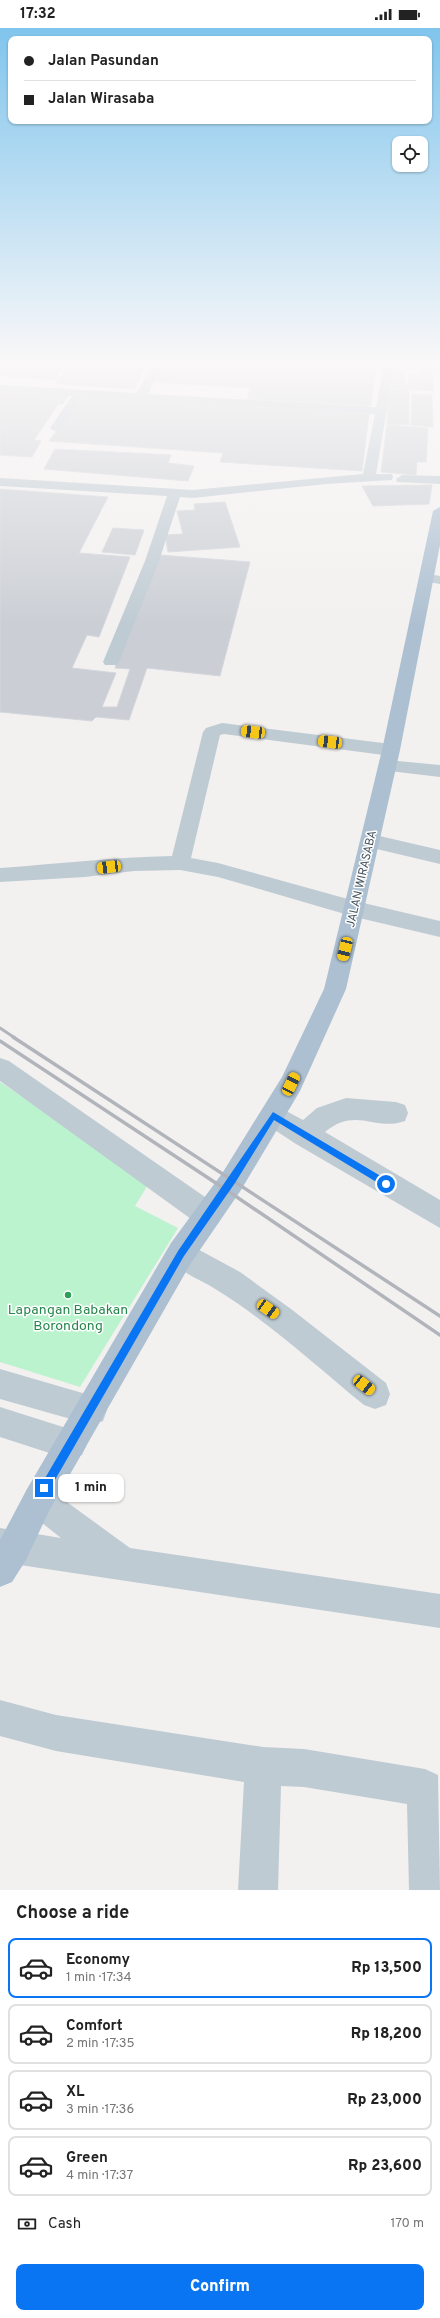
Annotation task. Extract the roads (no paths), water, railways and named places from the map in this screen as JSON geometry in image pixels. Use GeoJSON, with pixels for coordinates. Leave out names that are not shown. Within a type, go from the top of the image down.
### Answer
{"type":"FeatureCollection","features":[{"type":"Feature","properties":{"kind":"main road","name":"JALAN WIRASABA"},"geometry":{"type":"LineString","coordinates":[[5,1554],[92,1410],[181,1254],[232,1181],[273,1116],[291,1084],[335,989],[355,910],[389,758],[434,579],[440,511]]}},
{"type":"Feature","properties":{"kind":"street"},"geometry":{"type":"LineString","coordinates":[[369,478],[374,452]]}},
{"type":"Feature","properties":{"kind":"street"},"geometry":{"type":"LineString","coordinates":[[0,482],[174,494],[215,493],[326,480],[386,477]]}},
{"type":"Feature","properties":{"kind":"street"},"geometry":{"type":"LineString","coordinates":[[402,479],[440,480]]}},
{"type":"Feature","properties":{"kind":"street"},"geometry":{"type":"LineString","coordinates":[[111,662],[152,561],[174,494]]}},
{"type":"Feature","properties":{"kind":"street"},"geometry":{"type":"LineString","coordinates":[[180,863],[212,732],[216,729],[222,728],[389,758],[440,771]]}},
{"type":"Feature","properties":{"kind":"street"},"geometry":{"type":"LineString","coordinates":[[371,841],[440,857]]}},
{"type":"Feature","properties":{"kind":"street"},"geometry":{"type":"LineString","coordinates":[[0,875],[84,870],[134,864],[180,863],[218,870],[355,910],[440,929]]}},
{"type":"Feature","properties":{"kind":"street"},"geometry":{"type":"LineString","coordinates":[[0,1068],[208,1215]]}},
{"type":"Feature","properties":{"kind":"street"},"geometry":{"type":"LineString","coordinates":[[305,1136],[316,1122],[331,1112],[344,1108],[396,1113]]}},
{"type":"Feature","properties":{"kind":"street"},"geometry":{"type":"LineString","coordinates":[[273,1116],[440,1215]]}},
{"type":"Feature","properties":{"kind":"street"},"geometry":{"type":"LineString","coordinates":[[181,1254],[230,1282],[282,1319],[376,1394]]}},
{"type":"Feature","properties":{"kind":"street"},"geometry":{"type":"LineString","coordinates":[[0,1384],[92,1410]]}},
{"type":"Feature","properties":{"kind":"street"},"geometry":{"type":"LineString","coordinates":[[0,1422],[71,1444]]}},
{"type":"Feature","properties":{"kind":"street"},"geometry":{"type":"LineString","coordinates":[[38,1500],[122,1563]]}},
{"type":"Feature","properties":{"kind":"street"},"geometry":{"type":"LineString","coordinates":[[5,1554],[122,1563],[440,1611]]}},
{"type":"Feature","properties":{"kind":"street"},"geometry":{"type":"LineString","coordinates":[[0,1718],[56,1733],[263,1766],[304,1768],[425,1788],[429,1890]]}},
{"type":"Feature","properties":{"kind":"street"},"geometry":{"type":"LineString","coordinates":[[258,1890],[263,1766]]}},
{"type":"Feature","properties":{"kind":"railway"},"geometry":{"type":"LineString","coordinates":[[0,1028],[15,1038]]}},
{"type":"Feature","properties":{"kind":"railway"},"geometry":{"type":"LineString","coordinates":[[13,1037],[440,1316]]}},
{"type":"Feature","properties":{"kind":"railway"},"geometry":{"type":"LineString","coordinates":[[0,1041],[225,1189],[440,1335]]}},
{"type":"Feature","properties":{"kind":"place","name":"Lapangan Babakan Borondong"},"geometry":{"type":"Point","coordinates":[68,1295]}}]}
